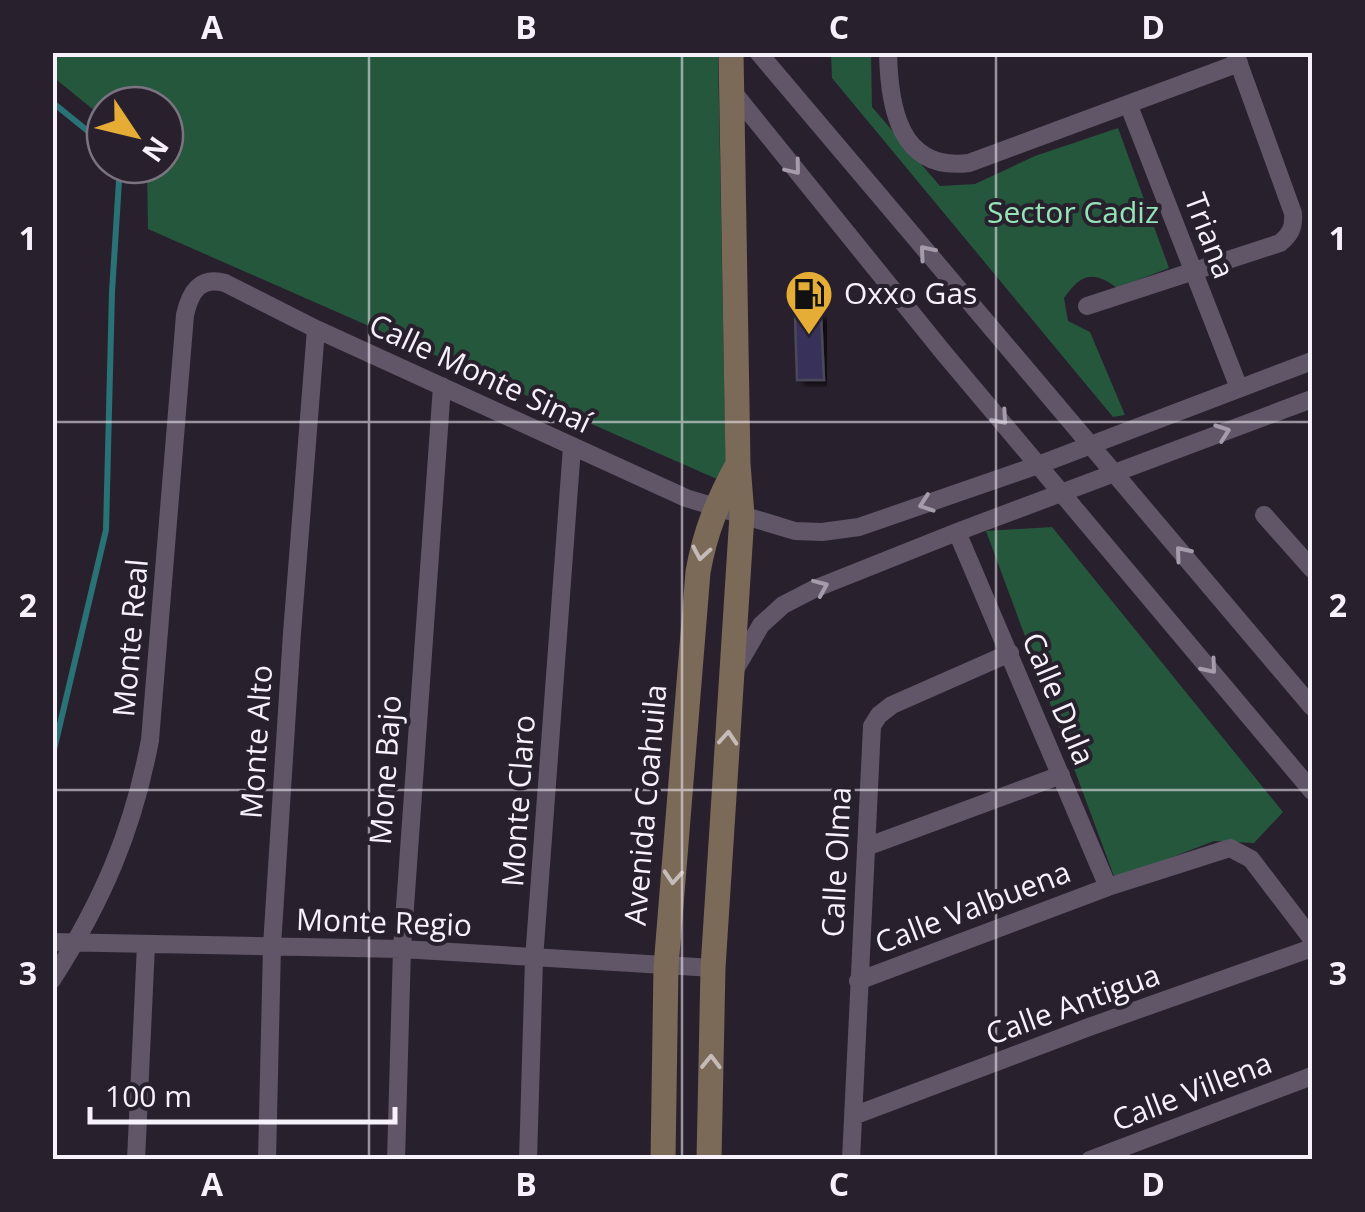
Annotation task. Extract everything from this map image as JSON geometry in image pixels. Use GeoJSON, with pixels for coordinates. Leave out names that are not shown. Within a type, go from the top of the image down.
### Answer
{"type":"FeatureCollection","features":[{"type":"Feature","properties":{"kind":"street","name":"Avenida Coahuila"},"geometry":{"type":"LineString","coordinates":[[709,1160],[714,968],[742,516],[732,52]]}},
{"type":"Feature","properties":{"kind":"street"},"geometry":{"type":"LineString","coordinates":[[758,52],[1312,708]]}},
{"type":"Feature","properties":{"kind":"street"},"geometry":{"type":"LineString","coordinates":[[892,54],[889,96],[896,123],[910,143],[950,166],[969,163],[1128,106],[1237,58],[1293,213],[1294,225],[1289,236],[1088,306]]}},
{"type":"Feature","properties":{"kind":"street"},"geometry":{"type":"LineString","coordinates":[[732,92],[943,352],[1312,791]]}},
{"type":"Feature","properties":{"kind":"street","name":"Triana"},"geometry":{"type":"LineString","coordinates":[[1128,106],[1239,388]]}},
{"type":"Feature","properties":{"kind":"street","name":"Calle Monte Sinaí"},"geometry":{"type":"LineString","coordinates":[[199,284],[209,280],[225,283],[572,446],[714,508],[794,532],[859,527],[1040,464],[1312,361]]}},
{"type":"Feature","properties":{"kind":"street","name":"Monte Real"},"geometry":{"type":"LineString","coordinates":[[52,980],[76,944],[116,865],[148,756],[184,315],[199,284]]}},
{"type":"Feature","properties":{"kind":"street","name":"Monte Alto"},"geometry":{"type":"LineString","coordinates":[[268,1160],[272,946],[316,328]]}},
{"type":"Feature","properties":{"kind":"street","name":"Mone Bajo"},"geometry":{"type":"LineString","coordinates":[[396,1160],[402,949],[442,386]]}},
{"type":"Feature","properties":{"kind":"street"},"geometry":{"type":"LineString","coordinates":[[732,678],[761,624],[784,605],[814,589],[1312,399]]}},
{"type":"Feature","properties":{"kind":"street","name":"Monte Claro"},"geometry":{"type":"LineString","coordinates":[[528,1160],[534,959],[572,446]]}},
{"type":"Feature","properties":{"kind":"street","name":"Avenida Coahuila"},"geometry":{"type":"LineString","coordinates":[[663,1160],[666,967],[698,572],[714,508],[738,464]]}},
{"type":"Feature","properties":{"kind":"street"},"geometry":{"type":"LineString","coordinates":[[1264,516],[1312,569]]}},
{"type":"Feature","properties":{"kind":"street","name":"Calle Dula"},"geometry":{"type":"LineString","coordinates":[[957,532],[1108,887]]}},
{"type":"Feature","properties":{"kind":"street"},"geometry":{"type":"LineString","coordinates":[[1292,545],[1312,537]]}},
{"type":"Feature","properties":{"kind":"street","name":"Calle Olma"},"geometry":{"type":"LineString","coordinates":[[851,1160],[872,726],[878,715],[892,706],[1010,653]]}},
{"type":"Feature","properties":{"kind":"street"},"geometry":{"type":"LineString","coordinates":[[866,847],[1061,775]]}},
{"type":"Feature","properties":{"kind":"street","name":"Calle Valbuena"},"geometry":{"type":"LineString","coordinates":[[858,981],[1216,850],[1240,850],[1251,858],[1312,939]]}},
{"type":"Feature","properties":{"kind":"street","name":"Monte Regio"},"geometry":{"type":"LineString","coordinates":[[52,942],[402,949],[714,968]]}},
{"type":"Feature","properties":{"kind":"street"},"geometry":{"type":"LineString","coordinates":[[136,1160],[146,945]]}},
{"type":"Feature","properties":{"kind":"street","name":"Calle Antigua"},"geometry":{"type":"LineString","coordinates":[[853,1116],[1312,948]]}},
{"type":"Feature","properties":{"kind":"street","name":"Calle Villena"},"geometry":{"type":"LineString","coordinates":[[1090,1160],[1312,1076]]}},
{"type":"Feature","properties":{"kind":"green space"},"geometry":{"type":"Polygon","coordinates":[[[52,53],[718,53],[726,483],[148,229],[147,185],[185,185],[185,85],[85,85],[85,103],[53,77],[52,53]]]}},
{"type":"Feature","properties":{"kind":"green space","name":"Sector Cadiz"},"geometry":{"type":"Polygon","coordinates":[[[831,53],[871,53],[872,107],[940,186],[975,184],[1035,156],[1118,128],[1169,268],[1117,288],[1088,277],[1064,298],[1068,321],[1090,332],[1125,415],[1113,417],[832,78],[831,53]]]}},
{"type":"Feature","properties":{"kind":"green space"},"geometry":{"type":"Polygon","coordinates":[[[1052,527],[1283,812],[1254,843],[1214,841],[1115,879],[986,531],[1052,527]]]}},
{"type":"Feature","properties":{"kind":"building","name":"Oxxo Gas"},"geometry":{"type":"Polygon","coordinates":[[[795,315],[821,315],[824,380],[797,380],[795,315]]]}},
{"type":"Feature","properties":{"kind":"waterway"},"geometry":{"type":"LineString","coordinates":[[52,102],[85,129]]}},
{"type":"Feature","properties":{"kind":"waterway"},"geometry":{"type":"LineString","coordinates":[[52,758],[106,530],[119,185]]}},
{"type":"Feature","properties":{"kind":"place","name":"Oxxo Gas"},"geometry":{"type":"Point","coordinates":[809,336]}}]}
